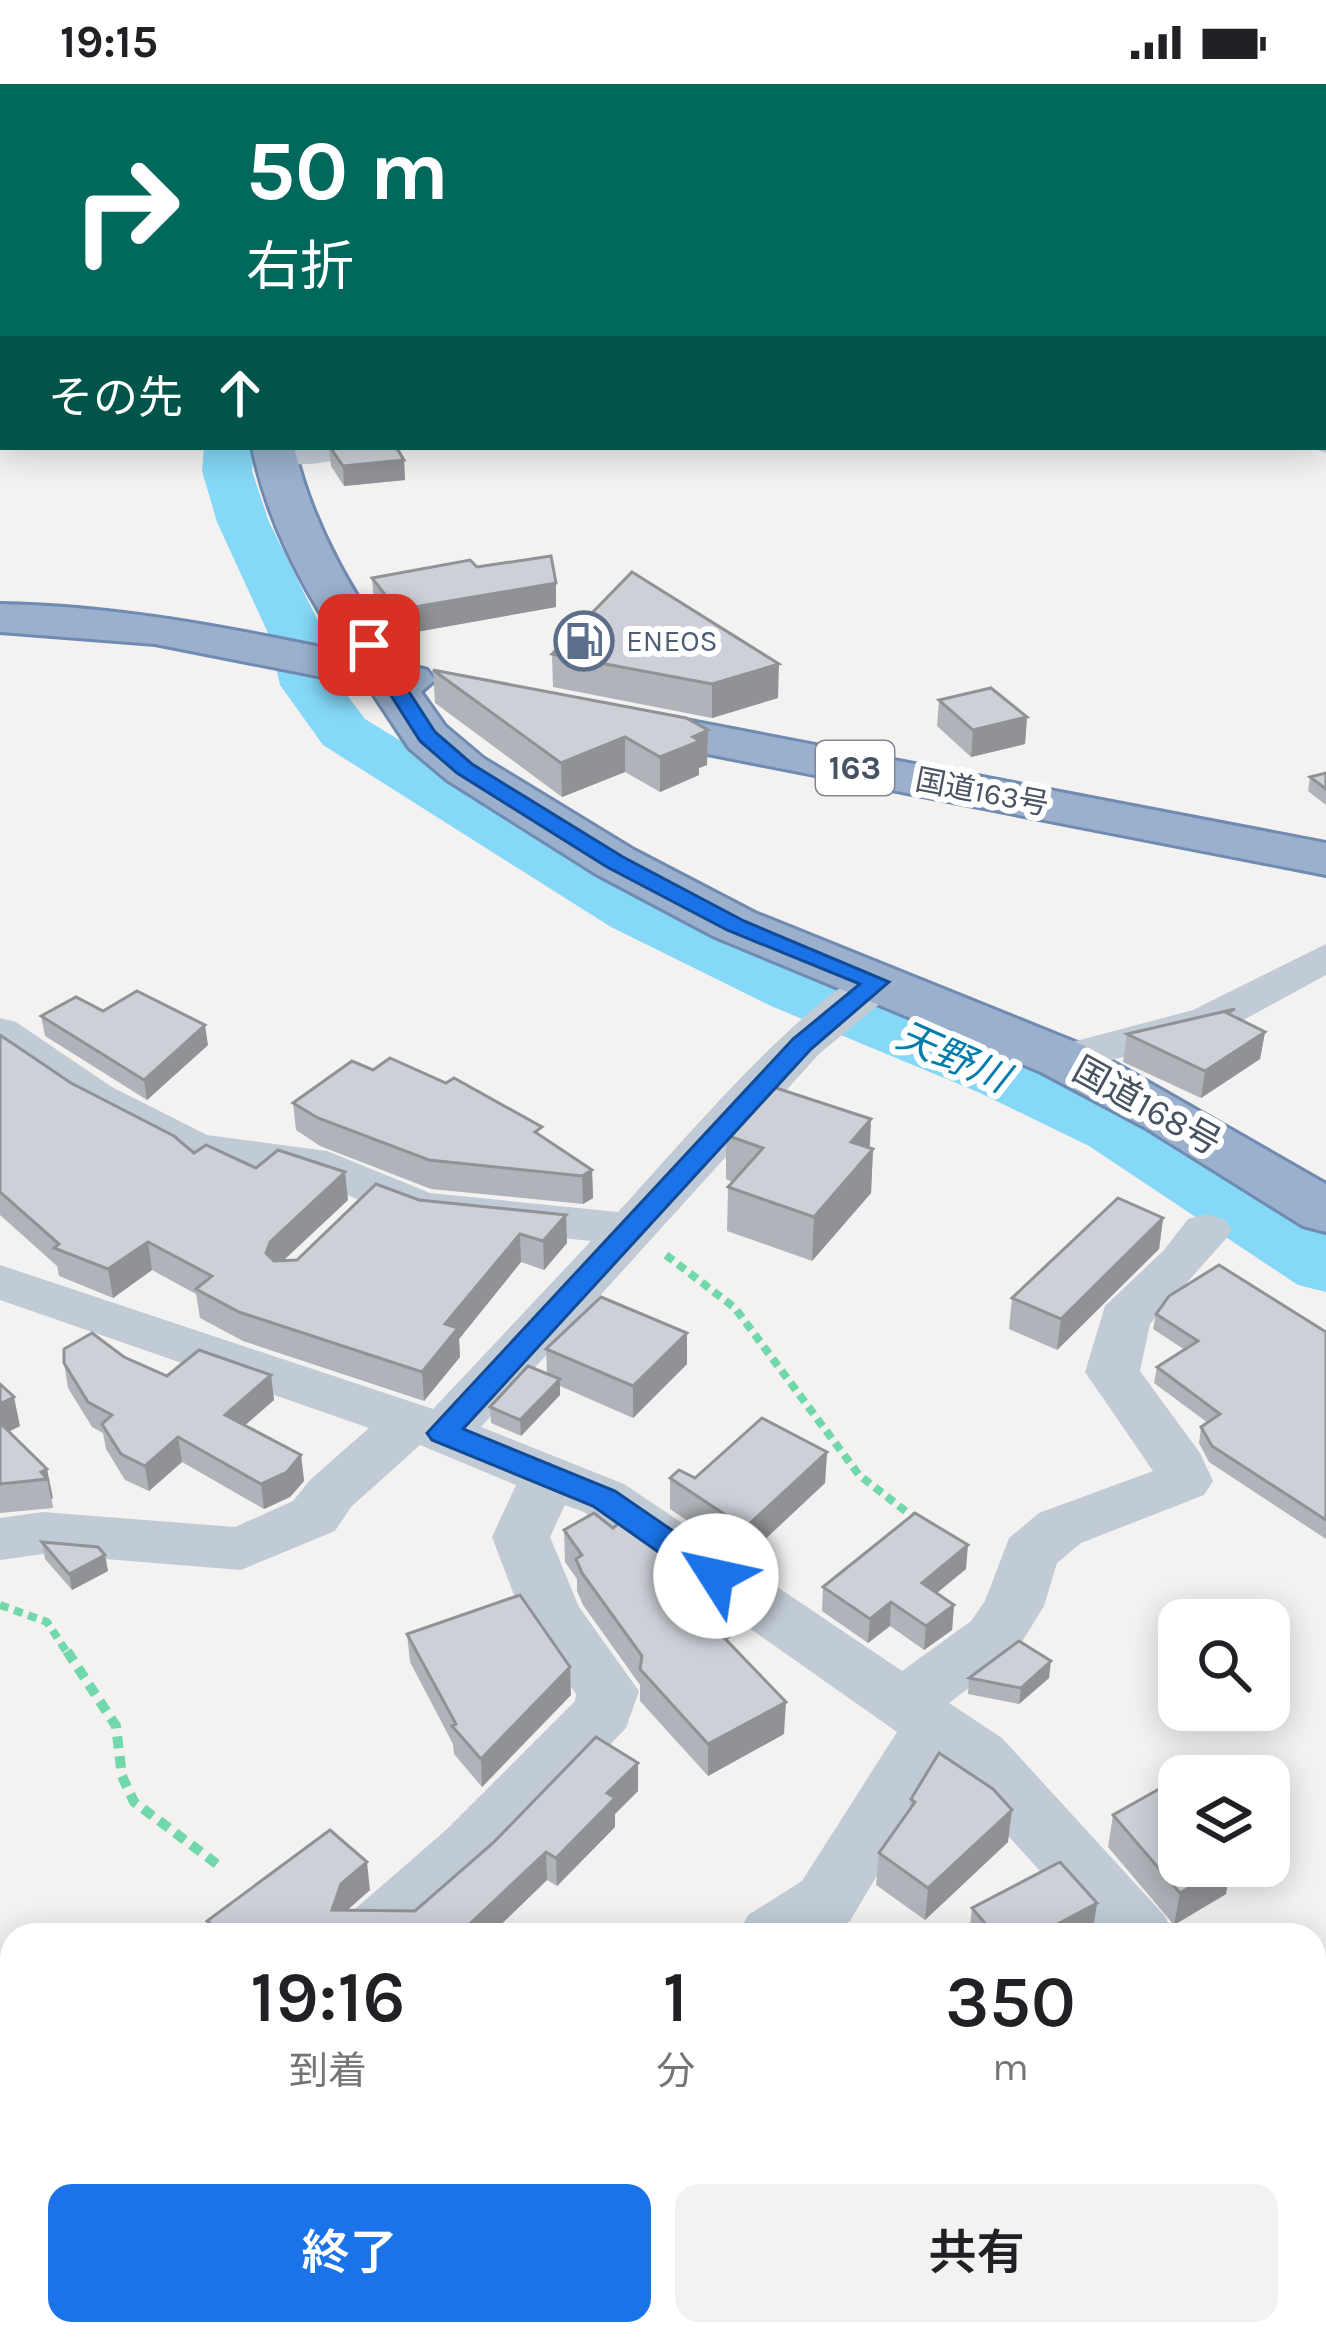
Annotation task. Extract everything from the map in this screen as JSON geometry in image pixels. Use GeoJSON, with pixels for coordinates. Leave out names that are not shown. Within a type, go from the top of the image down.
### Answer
{"type":"FeatureCollection","features":[{"type":"Feature","properties":{"kind":"highway","name":"国道168号"},"geometry":{"type":"LineString","coordinates":[[273,451],[306,554],[361,670],[465,769],[615,862],[735,926],[865,992],[1063,1059],[1168,1115],[1326,1212]]}},
{"type":"Feature","properties":{"kind":"highway"},"geometry":{"type":"LineString","coordinates":[[0,618],[106,622],[451,688]]}},
{"type":"Feature","properties":{"kind":"highway","name":"国道163号"},"geometry":{"type":"LineString","coordinates":[[585,716],[1326,859]]}},
{"type":"Feature","properties":{"kind":"street"},"geometry":{"type":"LineString","coordinates":[[1063,1059],[1209,1020],[1324,961]]}},
{"type":"Feature","properties":{"kind":"street"},"geometry":{"type":"LineString","coordinates":[[0,1539],[43,1533],[241,1549],[314,1516],[331,1493],[427,1427],[631,1229],[802,1044],[865,992]]}},
{"type":"Feature","properties":{"kind":"street"},"geometry":{"type":"LineString","coordinates":[[2,1034],[95,1096],[195,1150],[309,1162],[421,1208],[631,1229]]}},
{"type":"Feature","properties":{"kind":"street"},"geometry":{"type":"LineString","coordinates":[[791,1923],[826,1901],[918,1716],[993,1637],[1014,1606],[1030,1553],[1060,1528],[1184,1481],[1112,1372],[1124,1318],[1182,1262],[1206,1230]]}},
{"type":"Feature","properties":{"kind":"street"},"geometry":{"type":"LineString","coordinates":[[0,1282],[427,1427],[604,1498],[979,1756],[1129,1923]]}},
{"type":"Feature","properties":{"kind":"street"},"geometry":{"type":"LineString","coordinates":[[386,1923],[469,1849],[604,1711],[608,1691],[552,1616],[521,1538],[549,1475]]}},
{"type":"Feature","properties":{"kind":"path"},"geometry":{"type":"LineString","coordinates":[[631,1229],[734,1308],[780,1362],[859,1475],[934,1533]]}},
{"type":"Feature","properties":{"kind":"path"},"geometry":{"type":"LineString","coordinates":[[0,1605],[47,1622],[116,1726],[122,1776],[134,1802],[218,1865]]}},
{"type":"Feature","properties":{"kind":"building"},"geometry":{"type":"Polygon","coordinates":[[[332,450],[398,450],[404,460],[343,466],[332,450]]]}},
{"type":"Feature","properties":{"kind":"building"},"geometry":{"type":"Polygon","coordinates":[[[551,556],[556,583],[397,610],[372,578],[470,560],[477,567],[551,556]]]}},
{"type":"Feature","properties":{"kind":"building"},"geometry":{"type":"Polygon","coordinates":[[[632,572],[779,664],[712,684],[552,654],[632,572]]]}},
{"type":"Feature","properties":{"kind":"building"},"geometry":{"type":"Polygon","coordinates":[[[433,670],[686,718],[708,730],[693,737],[700,741],[660,757],[625,737],[561,763],[433,670]]]}},
{"type":"Feature","properties":{"kind":"building"},"geometry":{"type":"Polygon","coordinates":[[[991,688],[1027,717],[973,730],[939,700],[991,688]]]}},
{"type":"Feature","properties":{"kind":"building"},"geometry":{"type":"Polygon","coordinates":[[[1326,773],[1326,789],[1310,777],[1326,773]]]}},
{"type":"Feature","properties":{"kind":"building"},"geometry":{"type":"Polygon","coordinates":[[[137,991],[205,1025],[144,1080],[41,1016],[76,997],[103,1011],[137,991]]]}},
{"type":"Feature","properties":{"kind":"building"},"geometry":{"type":"Polygon","coordinates":[[[1235,1009],[1227,1013],[1265,1032],[1205,1071],[1127,1034],[1235,1009]]]}},
{"type":"Feature","properties":{"kind":"building"},"geometry":{"type":"Polygon","coordinates":[[[0,1035],[71,1083],[174,1136],[194,1153],[206,1145],[256,1168],[278,1150],[345,1172],[270,1242],[266,1253],[274,1261],[297,1260],[376,1184],[419,1200],[566,1215],[543,1241],[520,1234],[445,1324],[458,1328],[422,1372],[239,1312],[196,1289],[212,1276],[148,1242],[108,1269],[54,1248],[59,1244],[0,1192],[0,1035]]]}},
{"type":"Feature","properties":{"kind":"building"},"geometry":{"type":"Polygon","coordinates":[[[390,1058],[446,1083],[454,1078],[542,1127],[535,1132],[592,1170],[582,1176],[429,1160],[318,1118],[293,1103],[352,1061],[373,1070],[390,1058]]]}},
{"type":"Feature","properties":{"kind":"building"},"geometry":{"type":"Polygon","coordinates":[[[761,1083],[871,1119],[851,1142],[873,1149],[814,1217],[728,1187],[763,1148],[726,1135],[745,1116],[734,1112],[761,1083]]]}},
{"type":"Feature","properties":{"kind":"building"},"geometry":{"type":"Polygon","coordinates":[[[1118,1198],[1163,1218],[1061,1319],[1012,1298],[1118,1198]]]}},
{"type":"Feature","properties":{"kind":"building"},"geometry":{"type":"Polygon","coordinates":[[[1219,1265],[1326,1332],[1326,1520],[1212,1446],[1201,1427],[1220,1414],[1157,1367],[1198,1341],[1156,1314],[1169,1296],[1219,1265]]]}},
{"type":"Feature","properties":{"kind":"building"},"geometry":{"type":"Polygon","coordinates":[[[601,1297],[687,1333],[633,1386],[546,1349],[601,1297]]]}},
{"type":"Feature","properties":{"kind":"building"},"geometry":{"type":"Polygon","coordinates":[[[92,1333],[124,1357],[167,1376],[199,1350],[271,1375],[225,1415],[301,1455],[287,1472],[261,1484],[178,1437],[145,1466],[121,1454],[102,1424],[112,1415],[88,1402],[64,1363],[64,1349],[92,1333]]]}},
{"type":"Feature","properties":{"kind":"building"},"geometry":{"type":"Polygon","coordinates":[[[528,1366],[560,1379],[520,1420],[490,1407],[528,1366]]]}},
{"type":"Feature","properties":{"kind":"building"},"geometry":{"type":"Polygon","coordinates":[[[0,1384],[14,1397],[0,1404],[0,1384]]]}},
{"type":"Feature","properties":{"kind":"building"},"geometry":{"type":"Polygon","coordinates":[[[762,1418],[827,1452],[745,1528],[670,1478],[679,1470],[695,1478],[762,1418]]]}},
{"type":"Feature","properties":{"kind":"building"},"geometry":{"type":"Polygon","coordinates":[[[0,1423],[47,1469],[41,1472],[47,1479],[0,1484],[0,1423]]]}},
{"type":"Feature","properties":{"kind":"building"},"geometry":{"type":"Polygon","coordinates":[[[594,1513],[613,1528],[627,1516],[741,1599],[708,1621],[786,1702],[708,1744],[640,1669],[642,1656],[582,1573],[576,1559],[582,1555],[564,1530],[594,1513]]]}},
{"type":"Feature","properties":{"kind":"building"},"geometry":{"type":"Polygon","coordinates":[[[915,1513],[968,1545],[922,1583],[954,1605],[926,1626],[891,1602],[870,1619],[823,1587],[915,1513]]]}},
{"type":"Feature","properties":{"kind":"building"},"geometry":{"type":"Polygon","coordinates":[[[42,1542],[98,1547],[105,1555],[69,1574],[42,1542]]]}},
{"type":"Feature","properties":{"kind":"building"},"geometry":{"type":"Polygon","coordinates":[[[520,1595],[570,1667],[481,1759],[452,1726],[456,1724],[407,1634],[520,1595]]]}},
{"type":"Feature","properties":{"kind":"building"},"geometry":{"type":"Polygon","coordinates":[[[1019,1641],[1051,1661],[1021,1688],[969,1678],[1019,1641]]]}},
{"type":"Feature","properties":{"kind":"building"},"geometry":{"type":"Polygon","coordinates":[[[596,1737],[638,1763],[607,1793],[615,1798],[556,1858],[546,1852],[471,1923],[207,1921],[330,1830],[367,1862],[341,1884],[332,1910],[415,1911],[493,1843],[596,1737]]]}},
{"type":"Feature","properties":{"kind":"building"},"geometry":{"type":"Polygon","coordinates":[[[939,1753],[993,1789],[1012,1810],[928,1888],[879,1853],[915,1802],[911,1799],[939,1753]]]}},
{"type":"Feature","properties":{"kind":"building"},"geometry":{"type":"Polygon","coordinates":[[[1158,1790],[1158,1867],[1113,1815],[1158,1790]]]}},
{"type":"Feature","properties":{"kind":"building"},"geometry":{"type":"Polygon","coordinates":[[[1060,1862],[1097,1903],[1060,1923],[985,1923],[972,1908],[1060,1862]]]}},
{"type":"Feature","properties":{"kind":"waterway","name":"天野川"},"geometry":{"type":"LineString","coordinates":[[229,450],[227,471],[243,522],[296,633],[309,685],[344,732],[635,913],[796,991],[1004,1077],[1115,1130],[1326,1267]]}},
{"type":"Feature","properties":{"kind":"place","name":"ENEOS"},"geometry":{"type":"Point","coordinates":[584,641]}},
{"type":"Feature","properties":{"kind":"route"},"geometry":{"type":"LineString","coordinates":[[369,645],[427,736],[465,769],[615,862],[735,926],[877,982],[802,1044],[442,1433],[604,1498],[716,1576]]}}]}
